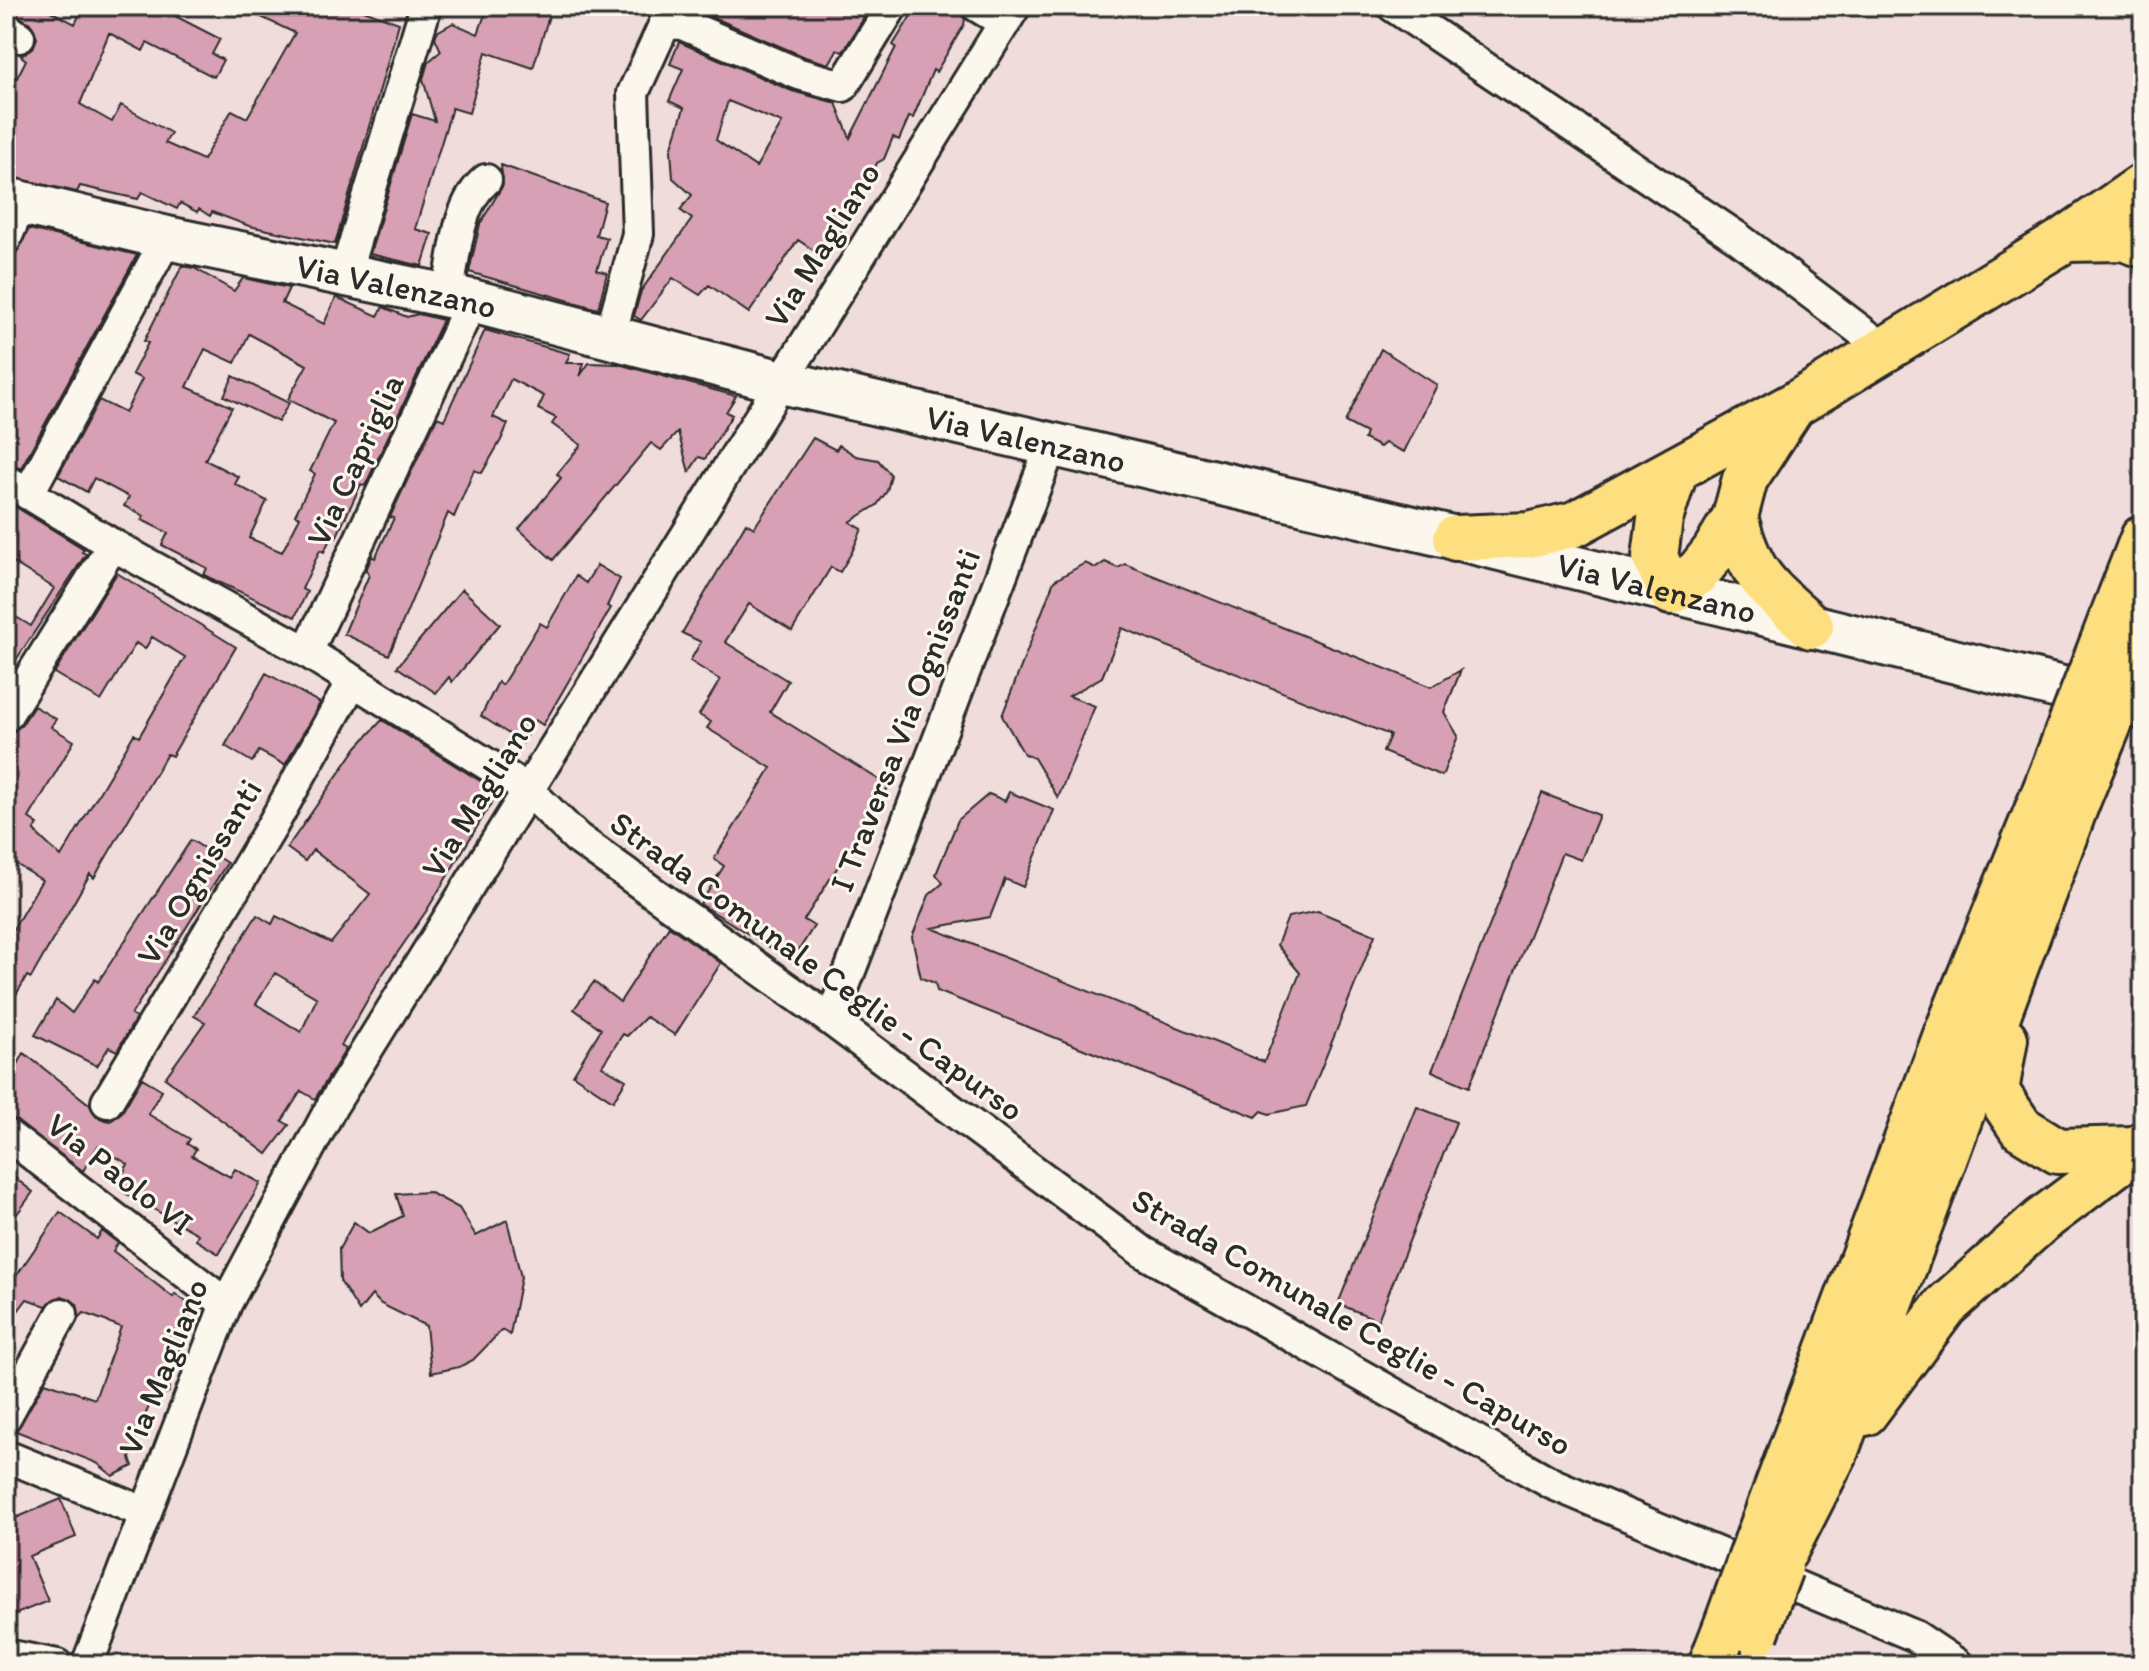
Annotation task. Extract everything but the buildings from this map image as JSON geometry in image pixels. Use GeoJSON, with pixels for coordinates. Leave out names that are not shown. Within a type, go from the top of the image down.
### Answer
{"type":"FeatureCollection","features":[{"type":"Feature","properties":{"kind":"highway"},"geometry":{"type":"LineString","coordinates":[[1456,538],[1529,535],[1575,524],[1794,405],[2066,239],[2143,186]]}},
{"type":"Feature","properties":{"kind":"highway"},"geometry":{"type":"LineString","coordinates":[[2066,239],[2123,238],[2143,245]]}},
{"type":"Feature","properties":{"kind":"highway"},"geometry":{"type":"LineString","coordinates":[[1676,469],[1660,519],[1655,557],[1671,592],[1698,572],[1735,517],[1745,479],[1794,405]]}},
{"type":"Feature","properties":{"kind":"highway"},"geometry":{"type":"LineString","coordinates":[[1735,517],[1746,558],[1766,586],[1811,626]]}},
{"type":"Feature","properties":{"kind":"highway"},"geometry":{"type":"LineString","coordinates":[[1835,1453],[2128,630],[2143,539]]}},
{"type":"Feature","properties":{"kind":"highway"},"geometry":{"type":"LineString","coordinates":[[2062,810],[2059,876],[2001,1048],[1996,1091],[2021,1128],[2058,1151],[2139,1146]]}},
{"type":"Feature","properties":{"kind":"highway"},"geometry":{"type":"LineString","coordinates":[[1711,1665],[1742,1641],[1771,1546],[1946,1035],[2062,810]]}},
{"type":"Feature","properties":{"kind":"highway"},"geometry":{"type":"LineString","coordinates":[[1771,1546],[1835,1453],[1945,1306],[2042,1220],[2139,1146]]}},
{"type":"Feature","properties":{"kind":"street"},"geometry":{"type":"LineString","coordinates":[[345,274],[426,6]]}},
{"type":"Feature","properties":{"kind":"street"},"geometry":{"type":"LineString","coordinates":[[610,336],[638,234],[633,93],[665,23],[682,24],[799,74],[843,86],[892,6]]}},
{"type":"Feature","properties":{"kind":"street"},"geometry":{"type":"LineString","coordinates":[[977,6],[1010,15]]}},
{"type":"Feature","properties":{"kind":"street"},"geometry":{"type":"LineString","coordinates":[[1393,6],[1738,238],[1885,349]]}},
{"type":"Feature","properties":{"kind":"street","name":"Via Magliano"},"geometry":{"type":"LineString","coordinates":[[87,1665],[226,1304],[332,1106],[1010,15]]}},
{"type":"Feature","properties":{"kind":"street","name":"Via Capriglia"},"geometry":{"type":"LineString","coordinates":[[307,652],[460,298],[462,225],[474,190],[486,180]]}},
{"type":"Feature","properties":{"kind":"street","name":"Via Valenzano"},"geometry":{"type":"LineString","coordinates":[[11,213],[167,238],[460,298],[782,382],[1456,538],[2143,708]]}},
{"type":"Feature","properties":{"kind":"street"},"geometry":{"type":"LineString","coordinates":[[167,238],[17,487],[113,545],[307,652],[527,789]]}},
{"type":"Feature","properties":{"kind":"street","name":"I Traversa Via Ognissanti"},"geometry":{"type":"LineString","coordinates":[[831,1020],[1051,446]]}},
{"type":"Feature","properties":{"kind":"street"},"geometry":{"type":"LineString","coordinates":[[6,716],[113,545]]}},
{"type":"Feature","properties":{"kind":"street","name":"Via Ognissanti"},"geometry":{"type":"LineString","coordinates":[[107,1102],[272,826],[353,680]]}},
{"type":"Feature","properties":{"kind":"street","name":"Strada Comunale Ceglie - Capurso"},"geometry":{"type":"LineString","coordinates":[[527,789],[577,838],[831,1020],[1143,1252],[1553,1484],[1915,1636],[1958,1665]]}},
{"type":"Feature","properties":{"kind":"street","name":"Via Paolo VI"},"geometry":{"type":"LineString","coordinates":[[6,1134],[226,1304]]}},
{"type":"Feature","properties":{"kind":"street"},"geometry":{"type":"LineString","coordinates":[[6,1416],[62,1314]]}},
{"type":"Feature","properties":{"kind":"street"},"geometry":{"type":"LineString","coordinates":[[6,1456],[146,1513]]}},
{"type":"Feature","properties":{"kind":"street"},"geometry":{"type":"LineString","coordinates":[[6,1655],[57,1665]]}}]}
